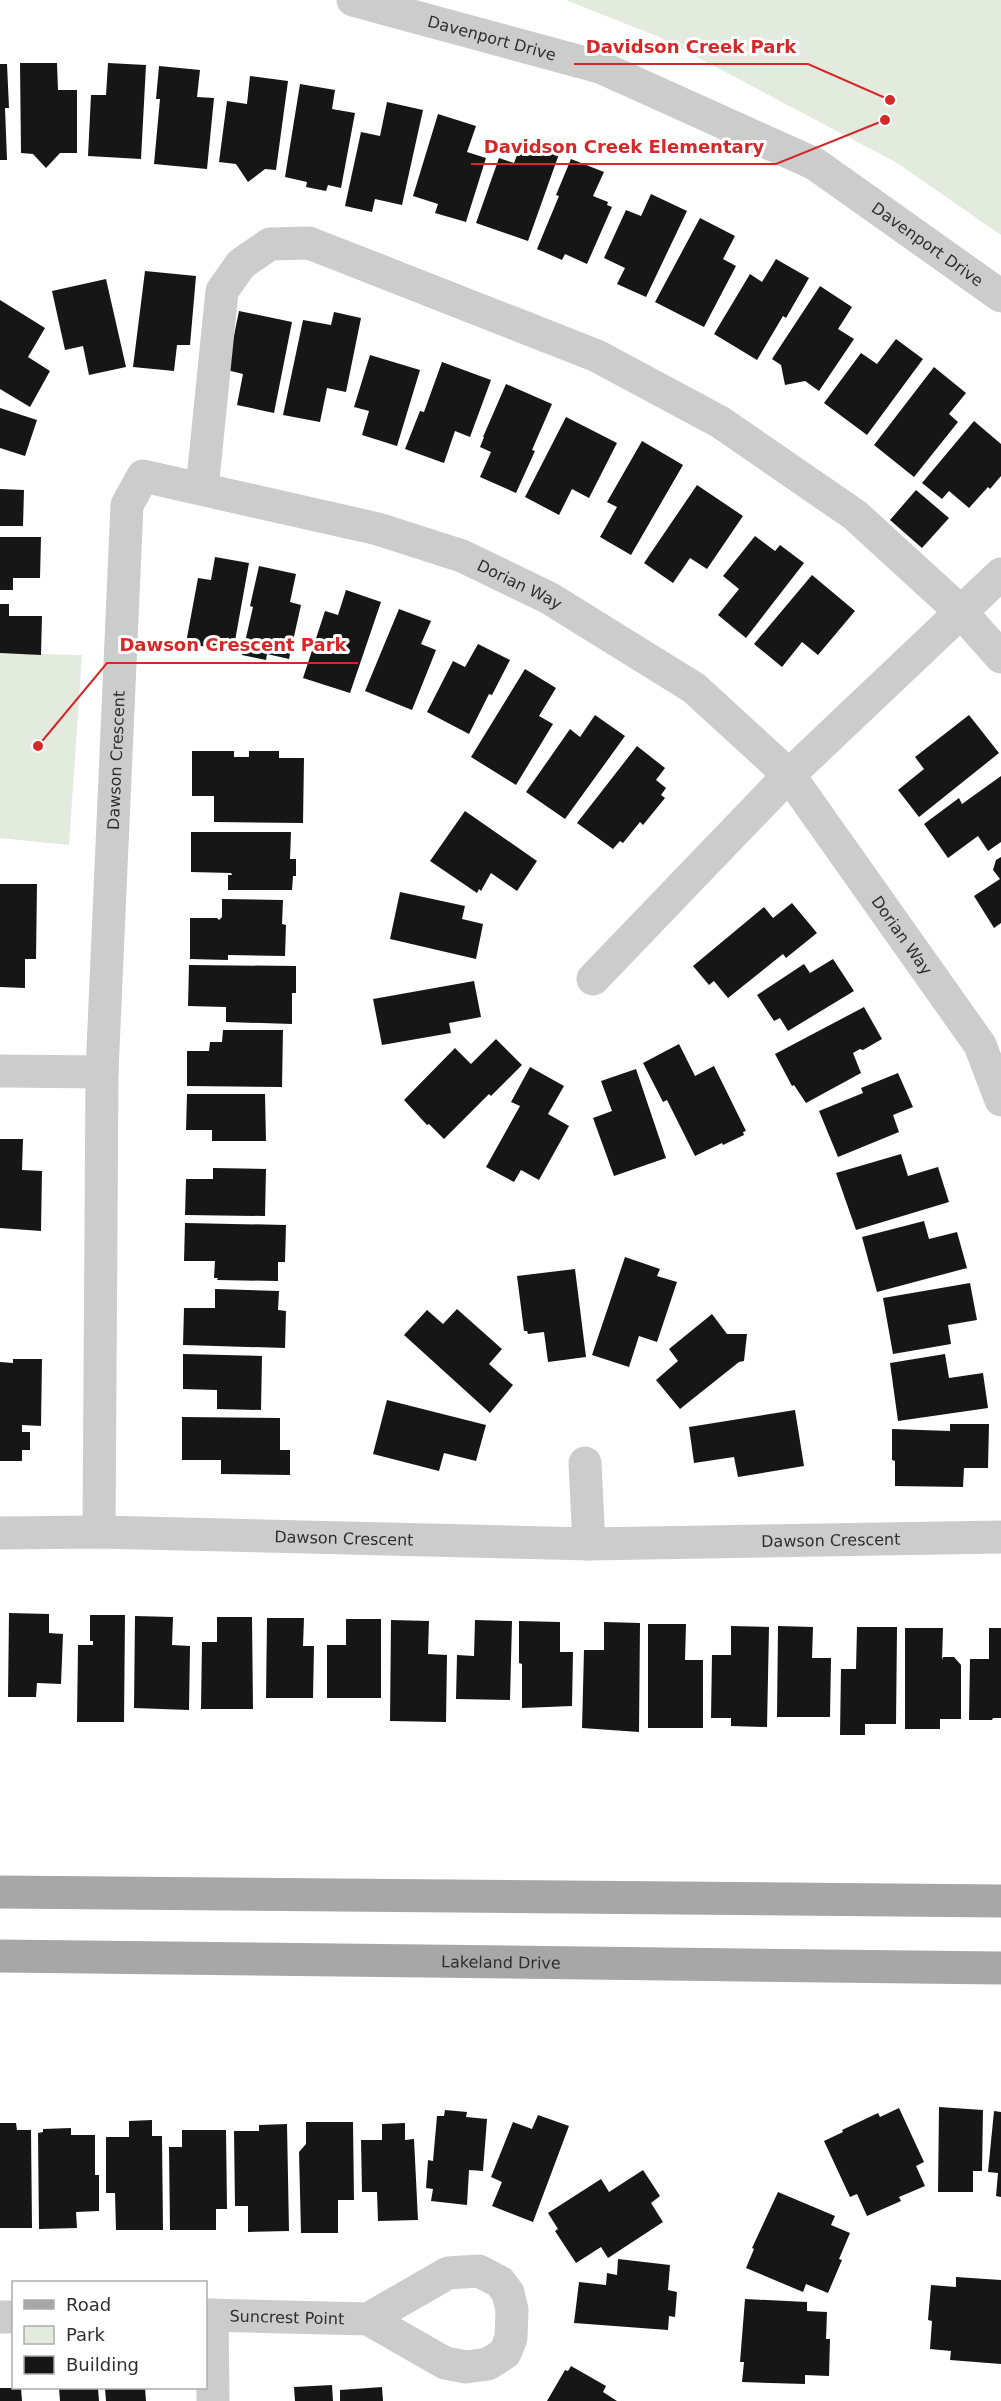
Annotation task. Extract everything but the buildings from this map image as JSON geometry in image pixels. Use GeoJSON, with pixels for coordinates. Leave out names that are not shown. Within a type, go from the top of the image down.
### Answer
{"type":"FeatureCollection","features":[{"type":"Feature","properties":{"kind":"main road"},"geometry":{"type":"LineString","coordinates":[[0,1892],[1001,1901]]}},
{"type":"Feature","properties":{"kind":"main road","name":"Lakeland Drive"},"geometry":{"type":"LineString","coordinates":[[0,1956],[1001,1968]]}},
{"type":"Feature","properties":{"kind":"street","name":"Davenport Drive"},"geometry":{"type":"LineString","coordinates":[[353,0],[600,67],[815,164],[1001,296]]}},
{"type":"Feature","properties":{"kind":"street"},"geometry":{"type":"LineString","coordinates":[[202,489],[222,291],[241,264],[270,244],[309,243],[597,356],[720,422],[855,515],[961,612],[1001,657]]}},
{"type":"Feature","properties":{"kind":"street","name":"Dawson Crescent"},"geometry":{"type":"LineString","coordinates":[[99,1532],[102,1072],[127,505],[143,476],[202,489]]}},
{"type":"Feature","properties":{"kind":"street","name":"Dorian Way"},"geometry":{"type":"LineString","coordinates":[[202,489],[389,532],[462,556],[549,598],[694,688],[789,775],[980,1045],[1001,1100]]}},
{"type":"Feature","properties":{"kind":"street"},"geometry":{"type":"LineString","coordinates":[[593,979],[789,775],[1001,574]]}},
{"type":"Feature","properties":{"kind":"street"},"geometry":{"type":"LineString","coordinates":[[0,1071],[102,1072]]}},
{"type":"Feature","properties":{"kind":"street"},"geometry":{"type":"LineString","coordinates":[[585,1463],[589,1544]]}},
{"type":"Feature","properties":{"kind":"street","name":"Dawson Crescent"},"geometry":{"type":"LineString","coordinates":[[0,1533],[99,1532],[589,1544],[1001,1536]]}},
{"type":"Feature","properties":{"kind":"street"},"geometry":{"type":"LineString","coordinates":[[209,2315],[213,2401]]}},
{"type":"Feature","properties":{"kind":"street","name":"Suncrest Point"},"geometry":{"type":"LineString","coordinates":[[209,2315],[368,2319]]}},
{"type":"Feature","properties":{"kind":"green space"},"geometry":{"type":"Polygon","coordinates":[[[566,0],[1001,0],[1001,235],[897,163],[659,37],[566,0]]]}},
{"type":"Feature","properties":{"kind":"green space"},"geometry":{"type":"Polygon","coordinates":[[[0,653],[82,655],[69,845],[0,838],[0,653]]]}},
{"type":"Feature","properties":{"kind":"place","name":"Davidson Creek Park"},"geometry":{"type":"Point","coordinates":[890,100]}},
{"type":"Feature","properties":{"kind":"place","name":"Davidson Creek Elementary"},"geometry":{"type":"Point","coordinates":[885,120]}},
{"type":"Feature","properties":{"kind":"place","name":"Dawson Crescent Park"},"geometry":{"type":"Point","coordinates":[38,746]}}]}
